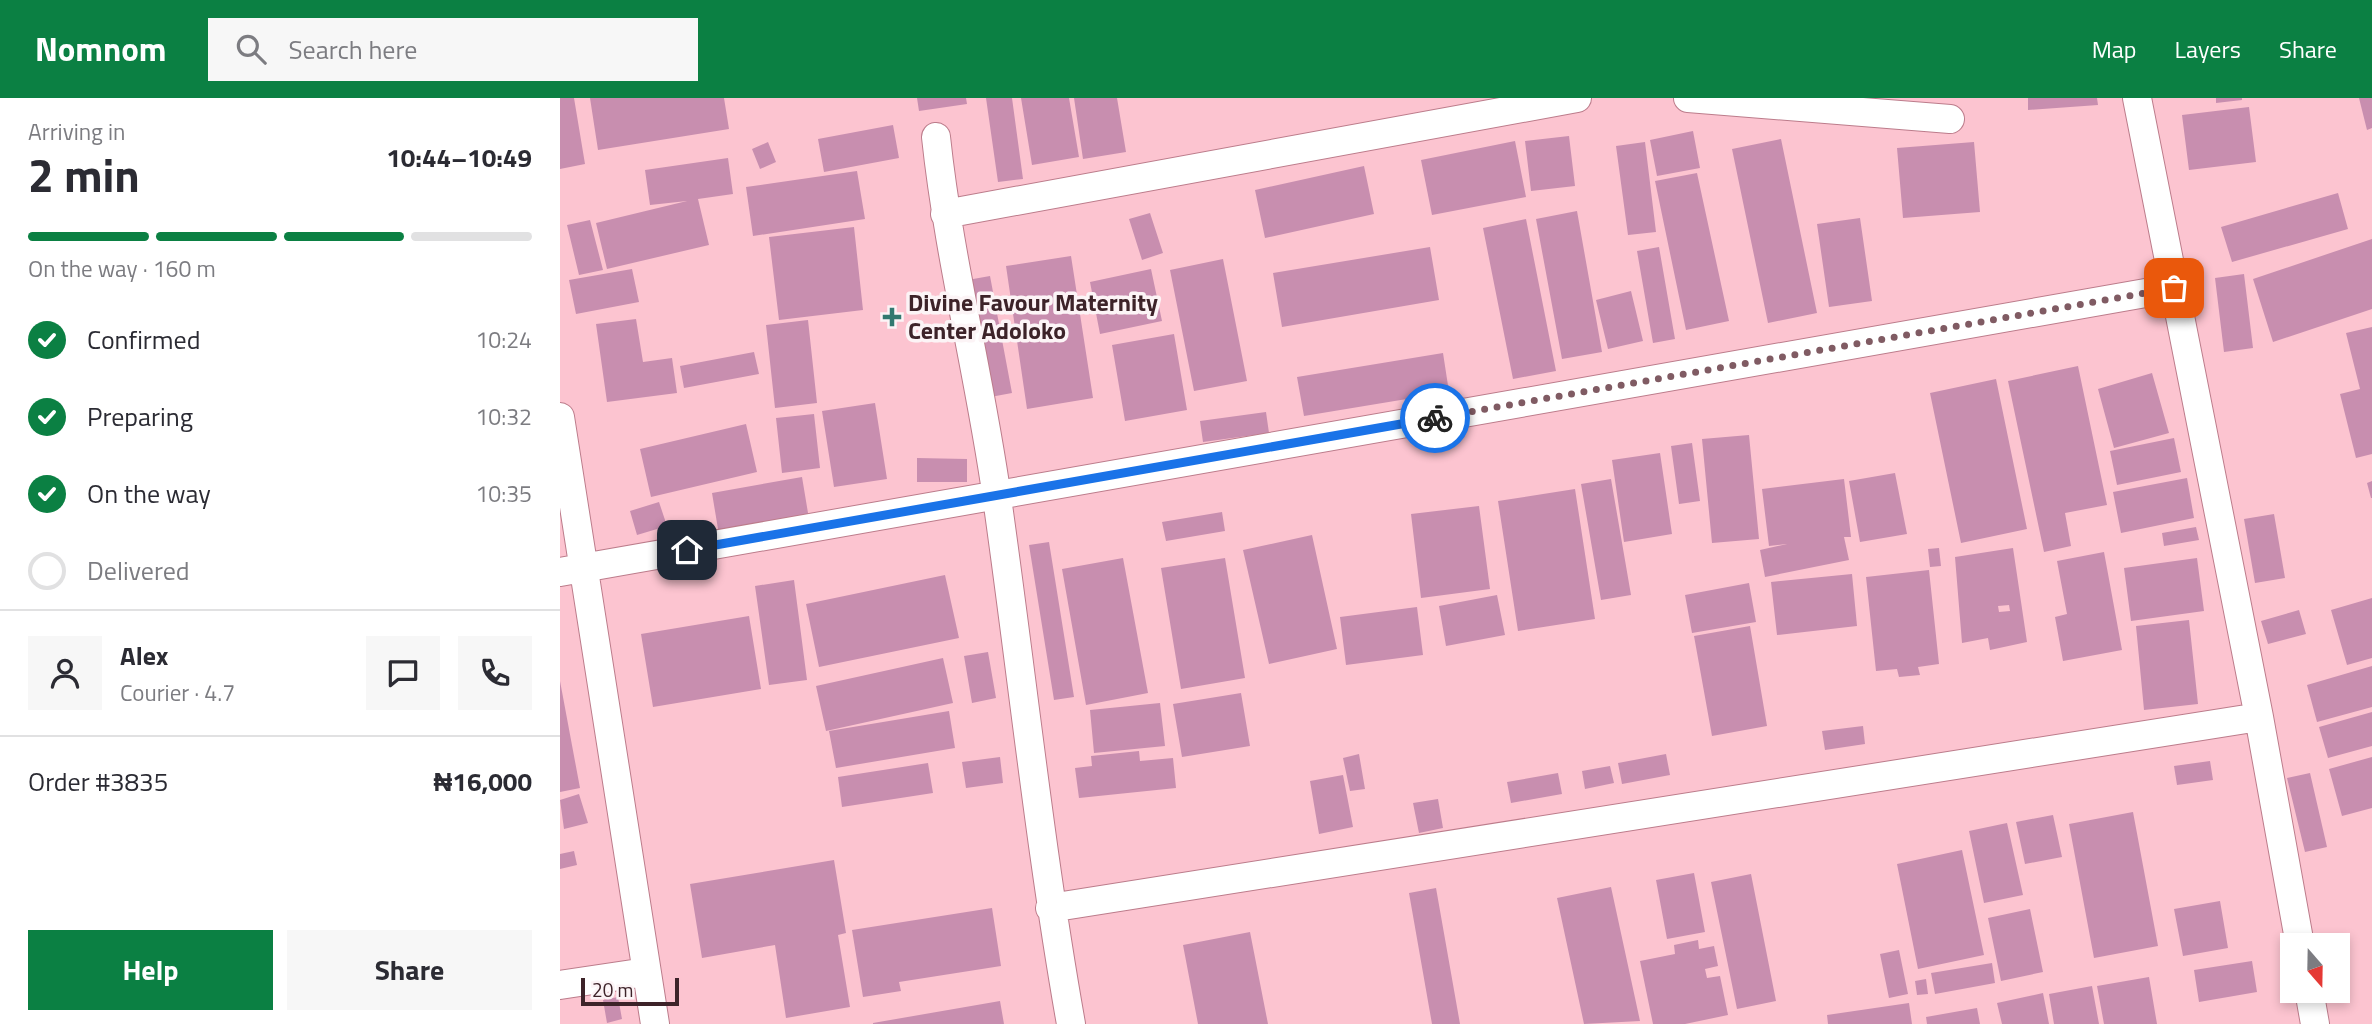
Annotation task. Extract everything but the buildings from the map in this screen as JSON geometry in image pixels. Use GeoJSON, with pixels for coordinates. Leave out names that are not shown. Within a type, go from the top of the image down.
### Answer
{"type":"FeatureCollection","features":[{"type":"Feature","properties":{"kind":"street"},"geometry":{"type":"LineString","coordinates":[[944,214],[1577,98]]}},
{"type":"Feature","properties":{"kind":"street"},"geometry":{"type":"LineString","coordinates":[[1688,98],[1950,119]]}},
{"type":"Feature","properties":{"kind":"street"},"geometry":{"type":"LineString","coordinates":[[2137,98],[2259,717],[2298,933]]}},
{"type":"Feature","properties":{"kind":"street"},"geometry":{"type":"LineString","coordinates":[[936,137],[944,214],[997,495],[1051,908],[1071,1024]]}},
{"type":"Feature","properties":{"kind":"street"},"geometry":{"type":"LineString","coordinates":[[572,570],[2174,288]]}},
{"type":"Feature","properties":{"kind":"street"},"geometry":{"type":"LineString","coordinates":[[560,416],[572,570],[655,1024]]}},
{"type":"Feature","properties":{"kind":"street"},"geometry":{"type":"LineString","coordinates":[[1051,908],[2259,717]]}},
{"type":"Feature","properties":{"kind":"street"},"geometry":{"type":"LineString","coordinates":[[560,985],[646,972]]}},
{"type":"Feature","properties":{"kind":"street"},"geometry":{"type":"LineString","coordinates":[[2311,1003],[2315,1024]]}},
{"type":"Feature","properties":{"kind":"way so far"},"geometry":{"type":"LineString","coordinates":[[1435,418],[2174,288]]}},
{"type":"Feature","properties":{"kind":"place","name":"Divine Favour Maternity Center Adoloko"},"geometry":{"type":"Point","coordinates":[892,317]}},
{"type":"Feature","properties":{"kind":"route"},"geometry":{"type":"LineString","coordinates":[[687,550],[1435,418]]}}]}
